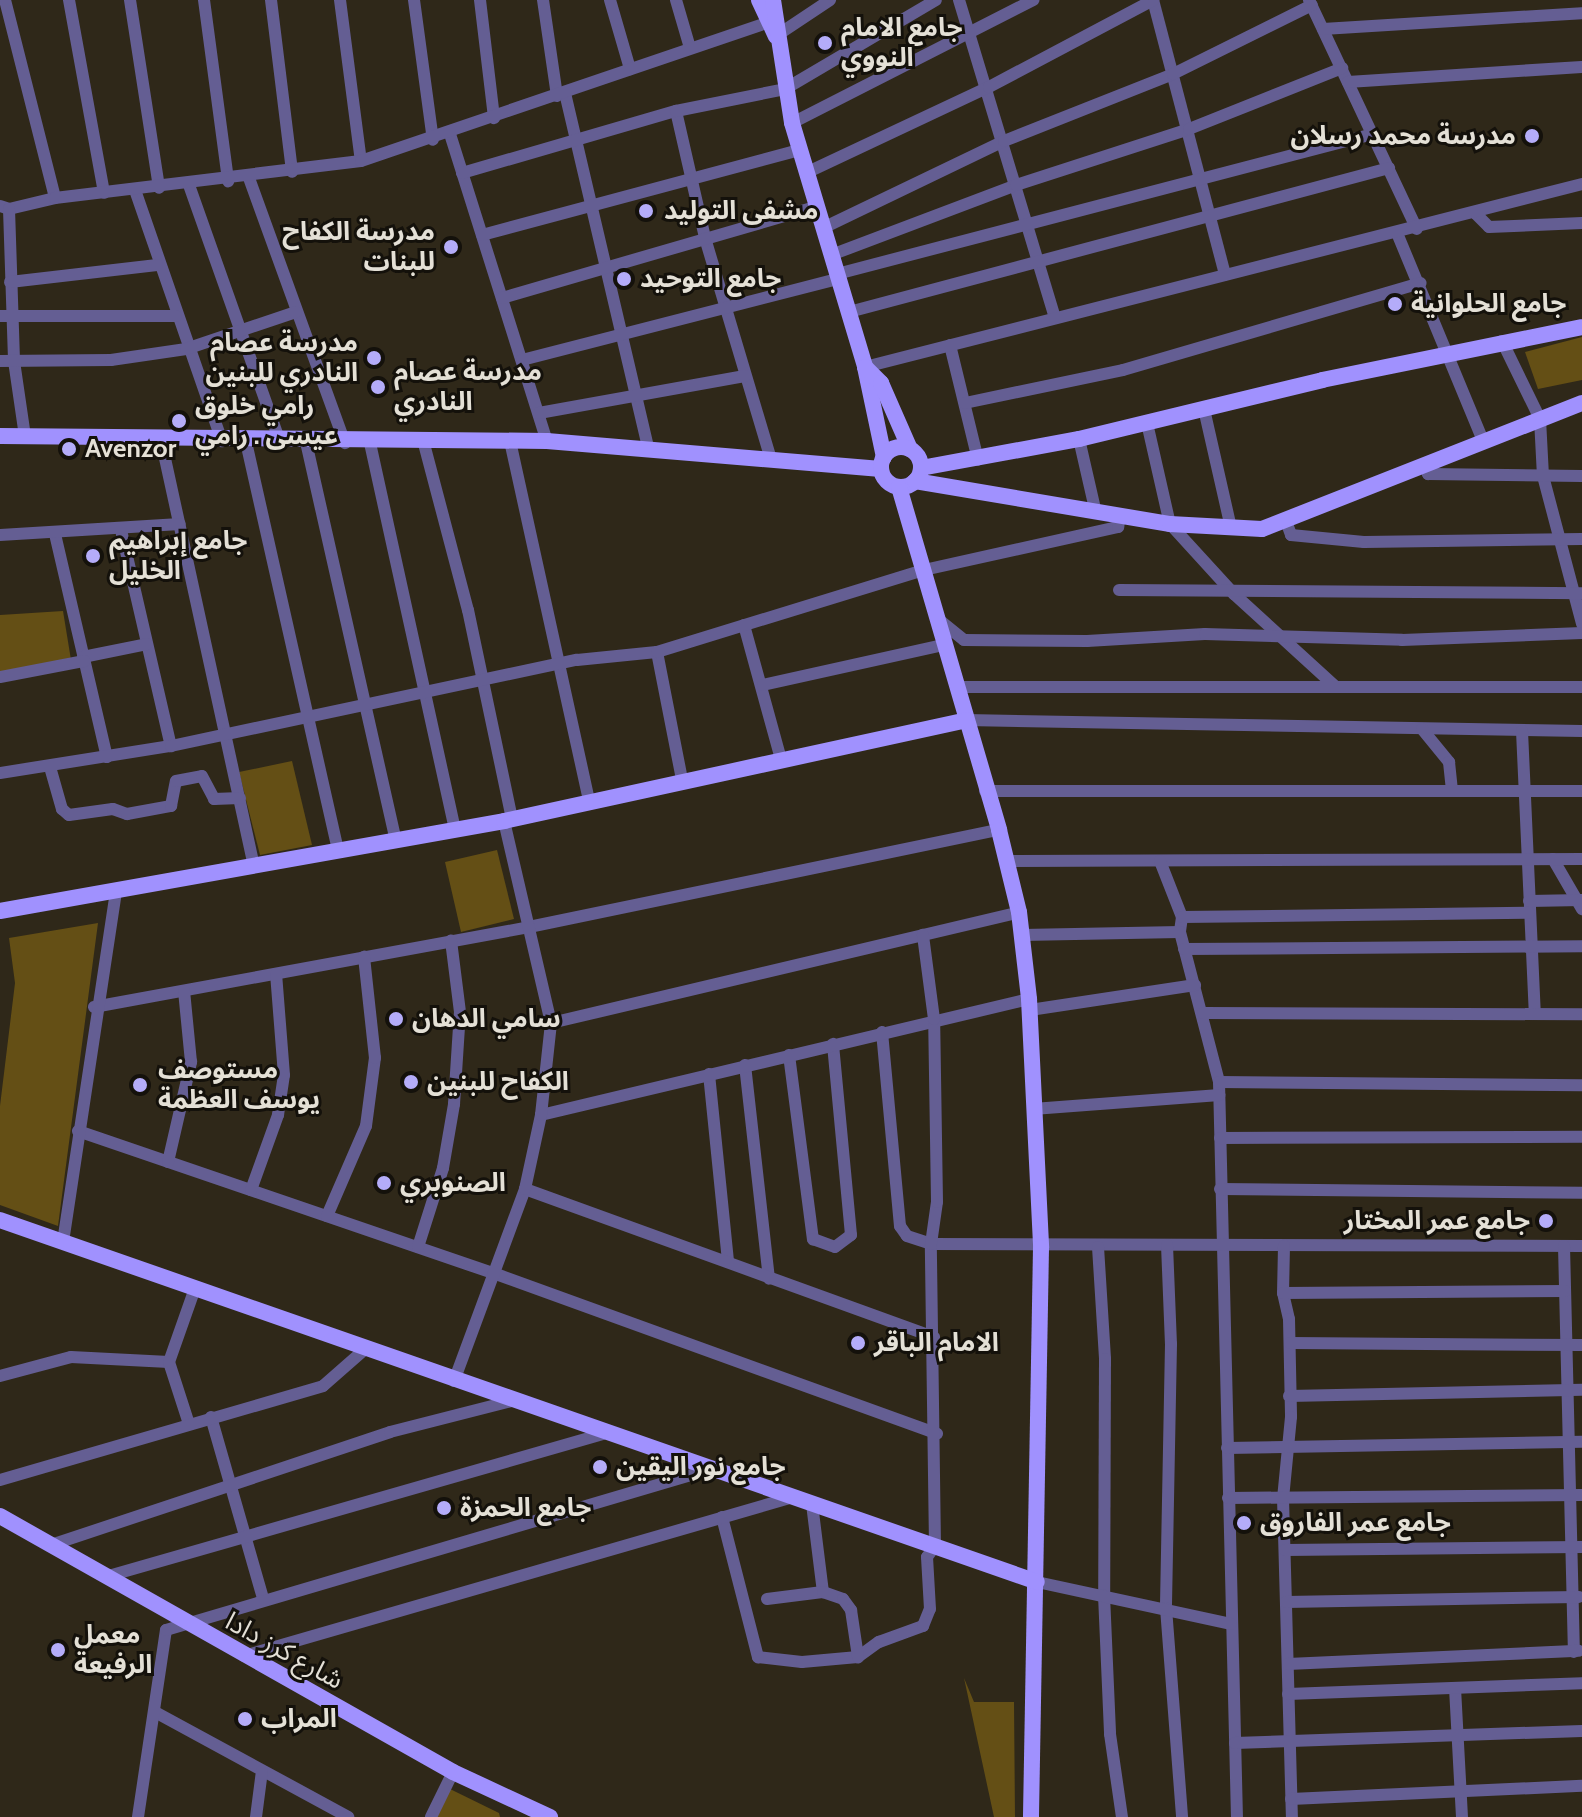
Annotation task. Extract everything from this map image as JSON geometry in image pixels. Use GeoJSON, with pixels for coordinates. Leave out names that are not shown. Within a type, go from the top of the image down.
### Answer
{"type":"FeatureCollection","features":[{"type":"Feature","properties":{"kind":"main road"},"geometry":{"type":"LineString","coordinates":[[759,0],[771,30],[792,123],[865,367],[887,481],[899,487],[985,791],[999,830],[1019,912],[1029,1005],[1041,1248],[1031,1817]]}},
{"type":"Feature","properties":{"kind":"main road"},"geometry":{"type":"LineString","coordinates":[[771,30],[773,0]]}},
{"type":"Feature","properties":{"kind":"main road"},"geometry":{"type":"LineString","coordinates":[[899,487],[918,474],[1447,352],[1582,327]]}},
{"type":"Feature","properties":{"kind":"main road"},"geometry":{"type":"LineString","coordinates":[[865,367],[881,383],[918,474]]}},
{"type":"Feature","properties":{"kind":"main road"},"geometry":{"type":"LineString","coordinates":[[918,474],[1120,517],[1170,524],[1262,529],[1582,403]]}},
{"type":"Feature","properties":{"kind":"main road"},"geometry":{"type":"LineString","coordinates":[[0,436],[345,443],[547,441],[771,460],[883,463]]}},
{"type":"Feature","properties":{"kind":"main road"},"geometry":{"type":"LineString","coordinates":[[883,463],[895,448],[910,449]]}},
{"type":"Feature","properties":{"kind":"main road"},"geometry":{"type":"LineString","coordinates":[[0,911],[508,820],[682,779],[966,720]]}},
{"type":"Feature","properties":{"kind":"main road"},"geometry":{"type":"LineString","coordinates":[[0,1220],[603,1434],[1037,1582]]}},
{"type":"Feature","properties":{"kind":"main road","name":"شارع كرز دادا"},"geometry":{"type":"LineString","coordinates":[[0,1516],[453,1772],[550,1817]]}},
{"type":"Feature","properties":{"kind":"street"},"geometry":{"type":"LineString","coordinates":[[5,0],[55,198]]}},
{"type":"Feature","properties":{"kind":"street"},"geometry":{"type":"LineString","coordinates":[[69,0],[104,193]]}},
{"type":"Feature","properties":{"kind":"street"},"geometry":{"type":"LineString","coordinates":[[130,0],[159,188]]}},
{"type":"Feature","properties":{"kind":"street"},"geometry":{"type":"LineString","coordinates":[[204,0],[228,181]]}},
{"type":"Feature","properties":{"kind":"street"},"geometry":{"type":"LineString","coordinates":[[271,0],[292,172]]}},
{"type":"Feature","properties":{"kind":"street"},"geometry":{"type":"LineString","coordinates":[[340,0],[361,161]]}},
{"type":"Feature","properties":{"kind":"street"},"geometry":{"type":"LineString","coordinates":[[414,0],[433,140]]}},
{"type":"Feature","properties":{"kind":"street"},"geometry":{"type":"LineString","coordinates":[[480,0],[494,118]]}},
{"type":"Feature","properties":{"kind":"street"},"geometry":{"type":"LineString","coordinates":[[543,0],[561,94],[576,140],[649,450]]}},
{"type":"Feature","properties":{"kind":"street"},"geometry":{"type":"LineString","coordinates":[[610,0],[630,69]]}},
{"type":"Feature","properties":{"kind":"street"},"geometry":{"type":"LineString","coordinates":[[676,0],[690,48]]}},
{"type":"Feature","properties":{"kind":"street"},"geometry":{"type":"LineString","coordinates":[[25,436],[7,316],[10,282],[3,210],[55,198],[228,181],[361,161],[433,140],[690,48],[771,30],[830,0]]}},
{"type":"Feature","properties":{"kind":"street"},"geometry":{"type":"LineString","coordinates":[[462,173],[676,111],[785,89],[936,0]]}},
{"type":"Feature","properties":{"kind":"street"},"geometry":{"type":"LineString","coordinates":[[959,0],[989,87],[1055,318]]}},
{"type":"Feature","properties":{"kind":"street"},"geometry":{"type":"LineString","coordinates":[[792,123],[1033,0]]}},
{"type":"Feature","properties":{"kind":"street"},"geometry":{"type":"LineString","coordinates":[[808,172],[989,87],[1153,0],[1225,275]]}},
{"type":"Feature","properties":{"kind":"street"},"geometry":{"type":"LineString","coordinates":[[823,228],[1004,141],[1173,74],[1310,2],[1417,229]]}},
{"type":"Feature","properties":{"kind":"street"},"geometry":{"type":"LineString","coordinates":[[1323,29],[1582,13]]}},
{"type":"Feature","properties":{"kind":"street"},"geometry":{"type":"LineString","coordinates":[[1348,82],[1582,67]]}},
{"type":"Feature","properties":{"kind":"street"},"geometry":{"type":"LineString","coordinates":[[831,255],[1016,185],[1189,129],[1342,68]]}},
{"type":"Feature","properties":{"kind":"street"},"geometry":{"type":"LineString","coordinates":[[676,111],[695,182],[705,238],[771,460]]}},
{"type":"Feature","properties":{"kind":"street"},"geometry":{"type":"LineString","coordinates":[[450,134],[547,441]]}},
{"type":"Feature","properties":{"kind":"street"},"geometry":{"type":"LineString","coordinates":[[522,360],[838,276],[1026,222],[1202,181],[1373,134]]}},
{"type":"Feature","properties":{"kind":"street"},"geometry":{"type":"LineString","coordinates":[[482,235],[695,182],[800,150]]}},
{"type":"Feature","properties":{"kind":"street"},"geometry":{"type":"LineString","coordinates":[[849,312],[1389,168]]}},
{"type":"Feature","properties":{"kind":"street"},"geometry":{"type":"LineString","coordinates":[[249,178],[345,443]]}},
{"type":"Feature","properties":{"kind":"street"},"geometry":{"type":"LineString","coordinates":[[865,367],[1476,214],[1582,184]]}},
{"type":"Feature","properties":{"kind":"street"},"geometry":{"type":"LineString","coordinates":[[189,185],[280,442]]}},
{"type":"Feature","properties":{"kind":"street"},"geometry":{"type":"LineString","coordinates":[[135,190],[186,349],[222,441]]}},
{"type":"Feature","properties":{"kind":"street"},"geometry":{"type":"LineString","coordinates":[[502,298],[607,271],[705,238],[816,207]]}},
{"type":"Feature","properties":{"kind":"street"},"geometry":{"type":"LineString","coordinates":[[1476,214],[1489,227],[1582,223]]}},
{"type":"Feature","properties":{"kind":"street"},"geometry":{"type":"LineString","coordinates":[[1397,233],[1421,283],[1483,441]]}},
{"type":"Feature","properties":{"kind":"street"},"geometry":{"type":"LineString","coordinates":[[10,282],[157,265]]}},
{"type":"Feature","properties":{"kind":"street"},"geometry":{"type":"LineString","coordinates":[[965,403],[1123,370],[1421,283]]}},
{"type":"Feature","properties":{"kind":"street"},"geometry":{"type":"LineString","coordinates":[[0,361],[111,360],[186,349],[296,312]]}},
{"type":"Feature","properties":{"kind":"street"},"geometry":{"type":"LineString","coordinates":[[7,316],[176,316]]}},
{"type":"Feature","properties":{"kind":"street"},"geometry":{"type":"LineString","coordinates":[[1502,341],[1540,419],[1543,476],[1559,538],[1579,593],[1582,624]]}},
{"type":"Feature","properties":{"kind":"street"},"geometry":{"type":"LineString","coordinates":[[950,345],[978,460]]}},
{"type":"Feature","properties":{"kind":"street"},"geometry":{"type":"LineString","coordinates":[[539,413],[638,398],[745,376]]}},
{"type":"Feature","properties":{"kind":"street"},"geometry":{"type":"LineString","coordinates":[[1204,409],[1231,528]]}},
{"type":"Feature","properties":{"kind":"street"},"geometry":{"type":"LineString","coordinates":[[1147,423],[1170,524],[1234,594],[1336,687]]}},
{"type":"Feature","properties":{"kind":"street"},"geometry":{"type":"LineString","coordinates":[[1079,439],[1096,513]]}},
{"type":"Feature","properties":{"kind":"street"},"geometry":{"type":"LineString","coordinates":[[161,440],[254,865]]}},
{"type":"Feature","properties":{"kind":"street"},"geometry":{"type":"LineString","coordinates":[[423,440],[468,610],[529,927],[551,1023],[541,1115],[525,1189],[454,1381]]}},
{"type":"Feature","properties":{"kind":"street"},"geometry":{"type":"LineString","coordinates":[[510,441],[589,800]]}},
{"type":"Feature","properties":{"kind":"street"},"geometry":{"type":"LineString","coordinates":[[246,442],[338,850]]}},
{"type":"Feature","properties":{"kind":"street"},"geometry":{"type":"LineString","coordinates":[[306,442],[396,840]]}},
{"type":"Feature","properties":{"kind":"street"},"geometry":{"type":"LineString","coordinates":[[370,443],[455,829]]}},
{"type":"Feature","properties":{"kind":"street"},"geometry":{"type":"LineString","coordinates":[[1424,465],[1428,474],[1582,476]]}},
{"type":"Feature","properties":{"kind":"street"},"geometry":{"type":"LineString","coordinates":[[0,773],[171,746],[559,666],[657,652],[924,570],[1118,527],[1120,517]]}},
{"type":"Feature","properties":{"kind":"street"},"geometry":{"type":"LineString","coordinates":[[1286,521],[1291,535],[1364,542],[1582,539]]}},
{"type":"Feature","properties":{"kind":"street"},"geometry":{"type":"LineString","coordinates":[[0,535],[180,524]]}},
{"type":"Feature","properties":{"kind":"street"},"geometry":{"type":"LineString","coordinates":[[121,530],[171,746]]}},
{"type":"Feature","properties":{"kind":"street"},"geometry":{"type":"LineString","coordinates":[[55,534],[107,757]]}},
{"type":"Feature","properties":{"kind":"street"},"geometry":{"type":"LineString","coordinates":[[1119,590],[1234,594],[1579,593]]}},
{"type":"Feature","properties":{"kind":"street"},"geometry":{"type":"LineString","coordinates":[[938,619],[964,640],[1282,636],[1402,640],[1582,633]]}},
{"type":"Feature","properties":{"kind":"street"},"geometry":{"type":"LineString","coordinates":[[744,625],[781,759]]}},
{"type":"Feature","properties":{"kind":"street"},"geometry":{"type":"LineString","coordinates":[[0,677],[147,644]]}},
{"type":"Feature","properties":{"kind":"street"},"geometry":{"type":"LineString","coordinates":[[763,685],[944,645]]}},
{"type":"Feature","properties":{"kind":"street"},"geometry":{"type":"LineString","coordinates":[[657,652],[682,779]]}},
{"type":"Feature","properties":{"kind":"street"},"geometry":{"type":"LineString","coordinates":[[958,687],[1582,687]]}},
{"type":"Feature","properties":{"kind":"street"},"geometry":{"type":"LineString","coordinates":[[966,720],[1582,731]]}},
{"type":"Feature","properties":{"kind":"street"},"geometry":{"type":"LineString","coordinates":[[1422,729],[1449,762],[1452,791]]}},
{"type":"Feature","properties":{"kind":"street"},"geometry":{"type":"LineString","coordinates":[[1522,731],[1535,1013]]}},
{"type":"Feature","properties":{"kind":"street"},"geometry":{"type":"LineString","coordinates":[[50,767],[62,809],[69,815],[113,809],[127,814],[171,806],[176,781],[202,776],[214,799],[240,798]]}},
{"type":"Feature","properties":{"kind":"street"},"geometry":{"type":"LineString","coordinates":[[985,791],[1582,791]]}},
{"type":"Feature","properties":{"kind":"street"},"geometry":{"type":"LineString","coordinates":[[94,1007],[529,927],[999,830]]}},
{"type":"Feature","properties":{"kind":"street"},"geometry":{"type":"LineString","coordinates":[[1182,917],[1580,903],[1553,859]]}},
{"type":"Feature","properties":{"kind":"street"},"geometry":{"type":"LineString","coordinates":[[1006,861],[1582,859]]}},
{"type":"Feature","properties":{"kind":"street"},"geometry":{"type":"LineString","coordinates":[[1160,861],[1182,917],[1180,932],[1203,1013],[1219,1088],[1237,1817]]}},
{"type":"Feature","properties":{"kind":"street"},"geometry":{"type":"LineString","coordinates":[[63,1242],[94,1007],[116,890]]}},
{"type":"Feature","properties":{"kind":"street"},"geometry":{"type":"LineString","coordinates":[[551,1023],[1019,912]]}},
{"type":"Feature","properties":{"kind":"street"},"geometry":{"type":"LineString","coordinates":[[1022,935],[1180,932]]}},
{"type":"Feature","properties":{"kind":"street"},"geometry":{"type":"LineString","coordinates":[[722,1517],[758,1657],[802,1662],[858,1657],[879,1642],[923,1626],[930,1609],[927,1557],[935,1546],[937,1434],[931,1244],[937,1202],[934,1019],[923,935]]}},
{"type":"Feature","properties":{"kind":"street"},"geometry":{"type":"LineString","coordinates":[[418,1247],[443,1168],[454,1104],[460,1012],[451,941]]}},
{"type":"Feature","properties":{"kind":"street"},"geometry":{"type":"LineString","coordinates":[[1184,949],[1582,946]]}},
{"type":"Feature","properties":{"kind":"street"},"geometry":{"type":"LineString","coordinates":[[327,1216],[366,1126],[375,1058],[364,957]]}},
{"type":"Feature","properties":{"kind":"street"},"geometry":{"type":"LineString","coordinates":[[251,1190],[278,1115],[284,1075],[276,974]]}},
{"type":"Feature","properties":{"kind":"street"},"geometry":{"type":"LineString","coordinates":[[541,1115],[934,1019],[1195,985]]}},
{"type":"Feature","properties":{"kind":"street"},"geometry":{"type":"LineString","coordinates":[[168,1162],[191,1062],[184,991]]}},
{"type":"Feature","properties":{"kind":"street"},"geometry":{"type":"LineString","coordinates":[[1203,1013],[1582,1014]]}},
{"type":"Feature","properties":{"kind":"street"},"geometry":{"type":"LineString","coordinates":[[882,1032],[900,1226],[907,1236],[931,1244],[1041,1248],[1221,1242],[1284,1246],[1582,1246]]}},
{"type":"Feature","properties":{"kind":"street"},"geometry":{"type":"LineString","coordinates":[[789,1055],[813,1239],[835,1247],[851,1235],[833,1044]]}},
{"type":"Feature","properties":{"kind":"street"},"geometry":{"type":"LineString","coordinates":[[745,1065],[769,1279]]}},
{"type":"Feature","properties":{"kind":"street"},"geometry":{"type":"LineString","coordinates":[[709,1074],[728,1262]]}},
{"type":"Feature","properties":{"kind":"street"},"geometry":{"type":"LineString","coordinates":[[1033,1109],[1219,1088],[1582,1085]]}},
{"type":"Feature","properties":{"kind":"street"},"geometry":{"type":"LineString","coordinates":[[78,1131],[496,1274],[937,1434]]}},
{"type":"Feature","properties":{"kind":"street"},"geometry":{"type":"LineString","coordinates":[[1220,1138],[1582,1137]]}},
{"type":"Feature","properties":{"kind":"street"},"geometry":{"type":"LineString","coordinates":[[525,1189],[934,1337]]}},
{"type":"Feature","properties":{"kind":"street"},"geometry":{"type":"LineString","coordinates":[[1220,1189],[1582,1193]]}},
{"type":"Feature","properties":{"kind":"street"},"geometry":{"type":"LineString","coordinates":[[1167,1245],[1171,1344],[1166,1608],[1182,1817]]}},
{"type":"Feature","properties":{"kind":"street"},"geometry":{"type":"LineString","coordinates":[[1284,1246],[1283,1293],[1290,1343],[1283,1498],[1292,1817]]}},
{"type":"Feature","properties":{"kind":"street"},"geometry":{"type":"LineString","coordinates":[[1288,1664],[1578,1651],[1577,1442],[1567,1390],[1568,1316],[1564,1246]]}},
{"type":"Feature","properties":{"kind":"street"},"geometry":{"type":"LineString","coordinates":[[1098,1247],[1105,1359],[1104,1595],[1110,1734],[1122,1817]]}},
{"type":"Feature","properties":{"kind":"street"},"geometry":{"type":"LineString","coordinates":[[189,1424],[169,1362],[195,1288]]}},
{"type":"Feature","properties":{"kind":"street"},"geometry":{"type":"LineString","coordinates":[[1283,1293],[1565,1291]]}},
{"type":"Feature","properties":{"kind":"street"},"geometry":{"type":"LineString","coordinates":[[1568,1316],[1582,1316]]}},
{"type":"Feature","properties":{"kind":"street"},"geometry":{"type":"LineString","coordinates":[[1290,1343],[1582,1345]]}},
{"type":"Feature","properties":{"kind":"street"},"geometry":{"type":"LineString","coordinates":[[0,1480],[323,1386],[364,1350]]}},
{"type":"Feature","properties":{"kind":"street"},"geometry":{"type":"LineString","coordinates":[[0,1376],[71,1357],[169,1362]]}},
{"type":"Feature","properties":{"kind":"street"},"geometry":{"type":"LineString","coordinates":[[1289,1396],[1582,1390]]}},
{"type":"Feature","properties":{"kind":"street"},"geometry":{"type":"LineString","coordinates":[[51,1545],[390,1432],[512,1401]]}},
{"type":"Feature","properties":{"kind":"street"},"geometry":{"type":"LineString","coordinates":[[211,1417],[263,1598]]}},
{"type":"Feature","properties":{"kind":"street"},"geometry":{"type":"LineString","coordinates":[[105,1577],[603,1434]]}},
{"type":"Feature","properties":{"kind":"street"},"geometry":{"type":"LineString","coordinates":[[1227,1448],[1577,1442]]}},
{"type":"Feature","properties":{"kind":"street"},"geometry":{"type":"LineString","coordinates":[[138,1817],[166,1630],[263,1598],[708,1470]]}},
{"type":"Feature","properties":{"kind":"street"},"geometry":{"type":"LineString","coordinates":[[1228,1498],[1577,1495]]}},
{"type":"Feature","properties":{"kind":"street"},"geometry":{"type":"LineString","coordinates":[[244,1656],[790,1498]]}},
{"type":"Feature","properties":{"kind":"street"},"geometry":{"type":"LineString","coordinates":[[812,1504],[823,1592]]}},
{"type":"Feature","properties":{"kind":"street"},"geometry":{"type":"LineString","coordinates":[[1285,1550],[1577,1547]]}},
{"type":"Feature","properties":{"kind":"street"},"geometry":{"type":"LineString","coordinates":[[1037,1582],[1231,1624]]}},
{"type":"Feature","properties":{"kind":"street"},"geometry":{"type":"LineString","coordinates":[[767,1599],[823,1592],[843,1599],[851,1610],[858,1657]]}},
{"type":"Feature","properties":{"kind":"street"},"geometry":{"type":"LineString","coordinates":[[1286,1602],[1578,1598]]}},
{"type":"Feature","properties":{"kind":"street"},"geometry":{"type":"LineString","coordinates":[[1288,1694],[1582,1683]]}},
{"type":"Feature","properties":{"kind":"street"},"geometry":{"type":"LineString","coordinates":[[1455,1688],[1462,1817]]}},
{"type":"Feature","properties":{"kind":"street"},"geometry":{"type":"LineString","coordinates":[[155,1712],[345,1816]]}},
{"type":"Feature","properties":{"kind":"street"},"geometry":{"type":"LineString","coordinates":[[1235,1743],[1582,1731]]}},
{"type":"Feature","properties":{"kind":"street"},"geometry":{"type":"LineString","coordinates":[[256,1817],[262,1771]]}},
{"type":"Feature","properties":{"kind":"street"},"geometry":{"type":"LineString","coordinates":[[431,1817],[453,1772]]}},
{"type":"Feature","properties":{"kind":"street"},"geometry":{"type":"LineString","coordinates":[[1291,1799],[1582,1786]]}},
{"type":"Feature","properties":{"kind":"shaded area"},"geometry":{"type":"Polygon","coordinates":[[[1582,337],[1582,380],[1538,389],[1525,352],[1582,337]]]}},
{"type":"Feature","properties":{"kind":"shaded area"},"geometry":{"type":"Polygon","coordinates":[[[63,611],[71,660],[0,672],[0,615],[63,611]]]}},
{"type":"Feature","properties":{"kind":"shaded area"},"geometry":{"type":"Polygon","coordinates":[[[292,761],[312,845],[260,855],[239,772],[292,761]]]}},
{"type":"Feature","properties":{"kind":"shaded area"},"geometry":{"type":"Polygon","coordinates":[[[497,850],[514,919],[461,932],[445,862],[497,850]]]}},
{"type":"Feature","properties":{"kind":"shaded area"},"geometry":{"type":"Polygon","coordinates":[[[98,923],[58,1226],[0,1205],[0,1106],[15,983],[9,938],[98,923]]]}},
{"type":"Feature","properties":{"kind":"shaded area"},"geometry":{"type":"Polygon","coordinates":[[[964,1678],[974,1702],[1014,1702],[1015,1817],[994,1817],[964,1678]]]}},
{"type":"Feature","properties":{"kind":"shaded area"},"geometry":{"type":"Polygon","coordinates":[[[450,1789],[499,1813],[500,1817],[435,1817],[450,1789]]]}},
{"type":"Feature","properties":{"kind":"place","name":"جامع الامام النووي"},"geometry":{"type":"Point","coordinates":[825,43]}},
{"type":"Feature","properties":{"kind":"place","name":"مدرسة محمد رسلان"},"geometry":{"type":"Point","coordinates":[1532,136]}},
{"type":"Feature","properties":{"kind":"place","name":"مشفى التوليد"},"geometry":{"type":"Point","coordinates":[646,211]}},
{"type":"Feature","properties":{"kind":"place","name":"مدرسة الكفاح للبنات"},"geometry":{"type":"Point","coordinates":[451,247]}},
{"type":"Feature","properties":{"kind":"place","name":"جامع التوحيد"},"geometry":{"type":"Point","coordinates":[624,279]}},
{"type":"Feature","properties":{"kind":"place","name":"جامع الحلوانية"},"geometry":{"type":"Point","coordinates":[1395,304]}},
{"type":"Feature","properties":{"kind":"place","name":"مدرسة عصام النادري للبنين"},"geometry":{"type":"Point","coordinates":[374,358]}},
{"type":"Feature","properties":{"kind":"place","name":"مدرسة عصام النادري"},"geometry":{"type":"Point","coordinates":[378,387]}},
{"type":"Feature","properties":{"kind":"place","name":"رامي خلوق عيسى . رامي"},"geometry":{"type":"Point","coordinates":[179,421]}},
{"type":"Feature","properties":{"kind":"place","name":"Avenzor"},"geometry":{"type":"Point","coordinates":[69,449]}},
{"type":"Feature","properties":{"kind":"place","name":"جامع إبراهيم الخليل"},"geometry":{"type":"Point","coordinates":[93,556]}},
{"type":"Feature","properties":{"kind":"place","name":"سامي الدهان"},"geometry":{"type":"Point","coordinates":[396,1019]}},
{"type":"Feature","properties":{"kind":"place","name":"الكفاح للبنين"},"geometry":{"type":"Point","coordinates":[411,1082]}},
{"type":"Feature","properties":{"kind":"place","name":"مستوصف يوسف العظمة"},"geometry":{"type":"Point","coordinates":[140,1085]}},
{"type":"Feature","properties":{"kind":"place","name":"الصنوبري"},"geometry":{"type":"Point","coordinates":[384,1183]}},
{"type":"Feature","properties":{"kind":"place","name":"جامع عمر المختار"},"geometry":{"type":"Point","coordinates":[1546,1221]}},
{"type":"Feature","properties":{"kind":"place","name":"الامام الباقر"},"geometry":{"type":"Point","coordinates":[858,1343]}},
{"type":"Feature","properties":{"kind":"place","name":"جامع نور اليقين"},"geometry":{"type":"Point","coordinates":[600,1467]}},
{"type":"Feature","properties":{"kind":"place","name":"جامع الحمزة"},"geometry":{"type":"Point","coordinates":[444,1508]}},
{"type":"Feature","properties":{"kind":"place","name":"جامع عمر الفاروق"},"geometry":{"type":"Point","coordinates":[1244,1523]}},
{"type":"Feature","properties":{"kind":"place","name":"معمل الرفيعة"},"geometry":{"type":"Point","coordinates":[58,1650]}},
{"type":"Feature","properties":{"kind":"place","name":"المراب"},"geometry":{"type":"Point","coordinates":[245,1719]}}]}
